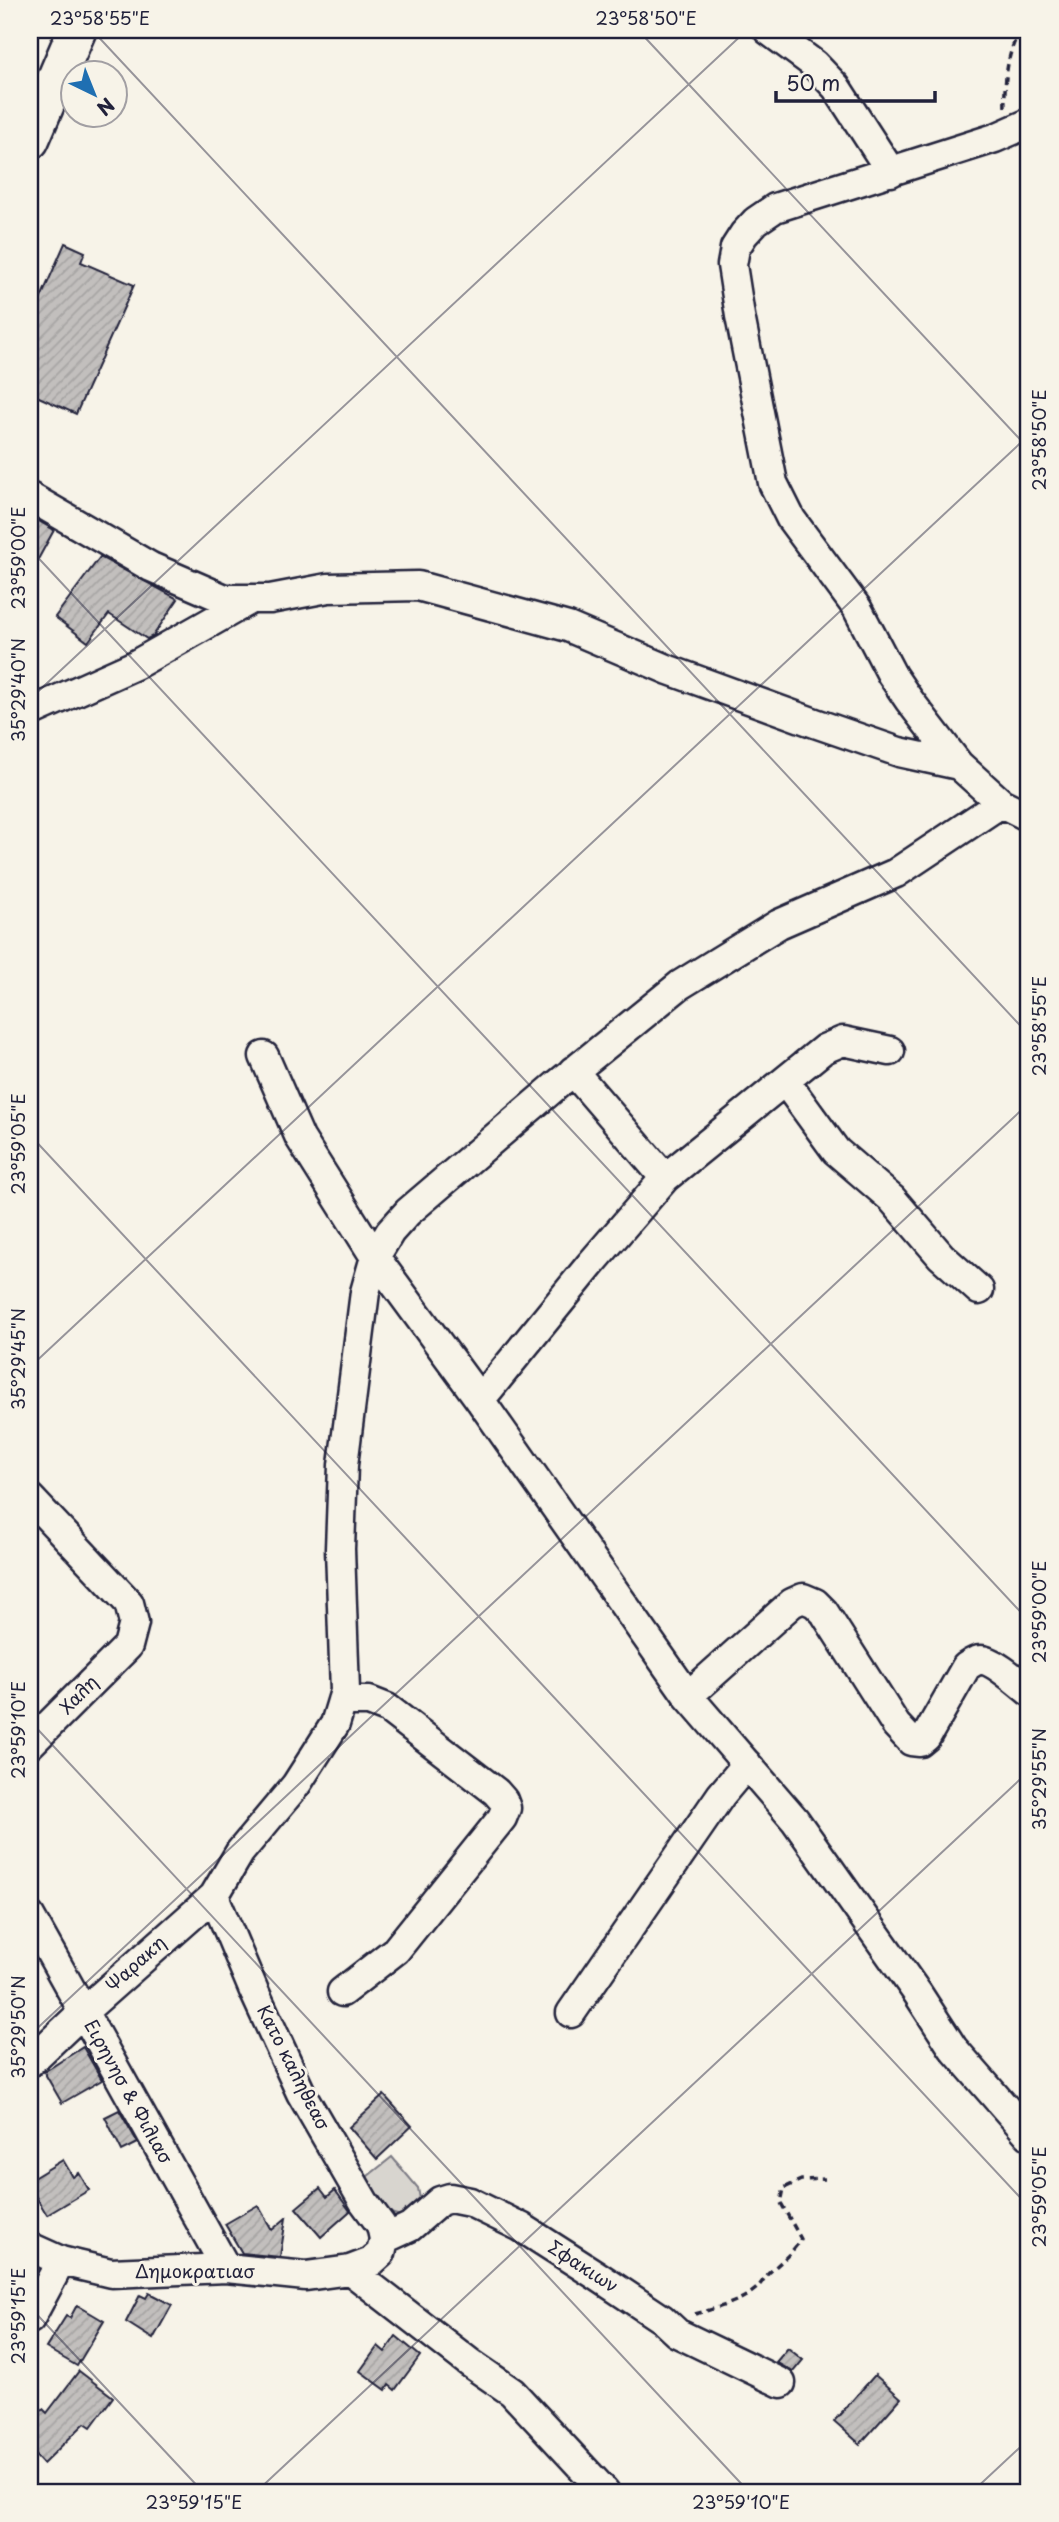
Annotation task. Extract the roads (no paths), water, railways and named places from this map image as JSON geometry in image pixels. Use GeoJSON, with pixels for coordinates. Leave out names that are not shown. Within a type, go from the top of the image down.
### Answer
{"type":"FeatureCollection","features":[{"type":"Feature","properties":{"kind":"main road"},"geometry":{"type":"LineString","coordinates":[[30,140],[77,30]]}},
{"type":"Feature","properties":{"kind":"street"},"geometry":{"type":"LineString","coordinates":[[768,30],[814,64],[836,87],[891,172]]}},
{"type":"Feature","properties":{"kind":"street"},"geometry":{"type":"LineString","coordinates":[[1017,129],[775,208],[744,233],[734,247],[732,265],[774,482],[790,519],[857,608],[892,675],[960,765],[1002,803],[1029,817]]}},
{"type":"Feature","properties":{"kind":"street"},"geometry":{"type":"LineString","coordinates":[[30,497],[151,567],[226,598],[248,601],[270,599],[328,587],[418,586],[568,627],[669,670],[816,723],[899,752],[960,765]]}},
{"type":"Feature","properties":{"kind":"street"},"geometry":{"type":"LineString","coordinates":[[30,712],[135,665],[248,601]]}},
{"type":"Feature","properties":{"kind":"street","name":"Ψαρακη"},"geometry":{"type":"LineString","coordinates":[[30,2062],[214,1896],[240,1852],[296,1785],[335,1724],[345,1691],[340,1549],[343,1465],[365,1292],[375,1257],[390,1231],[408,1212],[573,1071],[691,979],[779,924],[896,873],[1002,803]]}},
{"type":"Feature","properties":{"kind":"street"},"geometry":{"type":"LineString","coordinates":[[480,1400],[665,1178],[824,1049],[843,1041],[890,1051]]}},
{"type":"Feature","properties":{"kind":"street"},"geometry":{"type":"LineString","coordinates":[[264,1056],[300,1138],[375,1257],[480,1400],[688,1696],[803,1830],[953,2048],[1029,2135]]}},
{"type":"Feature","properties":{"kind":"street"},"geometry":{"type":"LineString","coordinates":[[573,1071],[665,1178]]}},
{"type":"Feature","properties":{"kind":"street"},"geometry":{"type":"LineString","coordinates":[[785,1081],[835,1151],[892,1199],[941,1256],[979,1290]]}},
{"type":"Feature","properties":{"kind":"street","name":"Χαλη"},"geometry":{"type":"LineString","coordinates":[[30,1498],[129,1602],[134,1623],[128,1646],[30,1744]]}},
{"type":"Feature","properties":{"kind":"street"},"geometry":{"type":"LineString","coordinates":[[688,1696],[792,1604],[803,1598],[815,1603],[824,1612],[896,1725],[911,1741],[920,1742],[926,1737],[965,1667],[972,1662],[989,1662],[1029,1691]]}},
{"type":"Feature","properties":{"kind":"street"},"geometry":{"type":"LineString","coordinates":[[342,1701],[369,1701],[387,1708],[496,1792],[506,1808],[502,1818],[396,1950],[342,1992]]}},
{"type":"Feature","properties":{"kind":"street"},"geometry":{"type":"LineString","coordinates":[[571,2013],[721,1795],[747,1764]]}},
{"type":"Feature","properties":{"kind":"street","name":"Κατο καληθεασ"},"geometry":{"type":"LineString","coordinates":[[214,1896],[301,2093],[381,2225],[384,2236]]}},
{"type":"Feature","properties":{"kind":"street","name":"Ειρηνησ & Φιλιασ"},"geometry":{"type":"LineString","coordinates":[[30,1916],[226,2268]]}},
{"type":"Feature","properties":{"kind":"street","name":"Σφακιων"},"geometry":{"type":"LineString","coordinates":[[384,2236],[410,2227],[440,2201],[450,2198],[470,2202],[521,2227],[662,2319],[677,2333],[781,2383]]}},
{"type":"Feature","properties":{"kind":"street","name":"Δημοκρατιασ"},"geometry":{"type":"LineString","coordinates":[[30,2247],[61,2261],[111,2273],[226,2268],[306,2276],[350,2270],[372,2262],[381,2253],[384,2236]]}},
{"type":"Feature","properties":{"kind":"street"},"geometry":{"type":"LineString","coordinates":[[30,2319],[61,2261]]}},
{"type":"Feature","properties":{"kind":"street"},"geometry":{"type":"LineString","coordinates":[[350,2270],[470,2363],[512,2392],[605,2492]]}}]}
